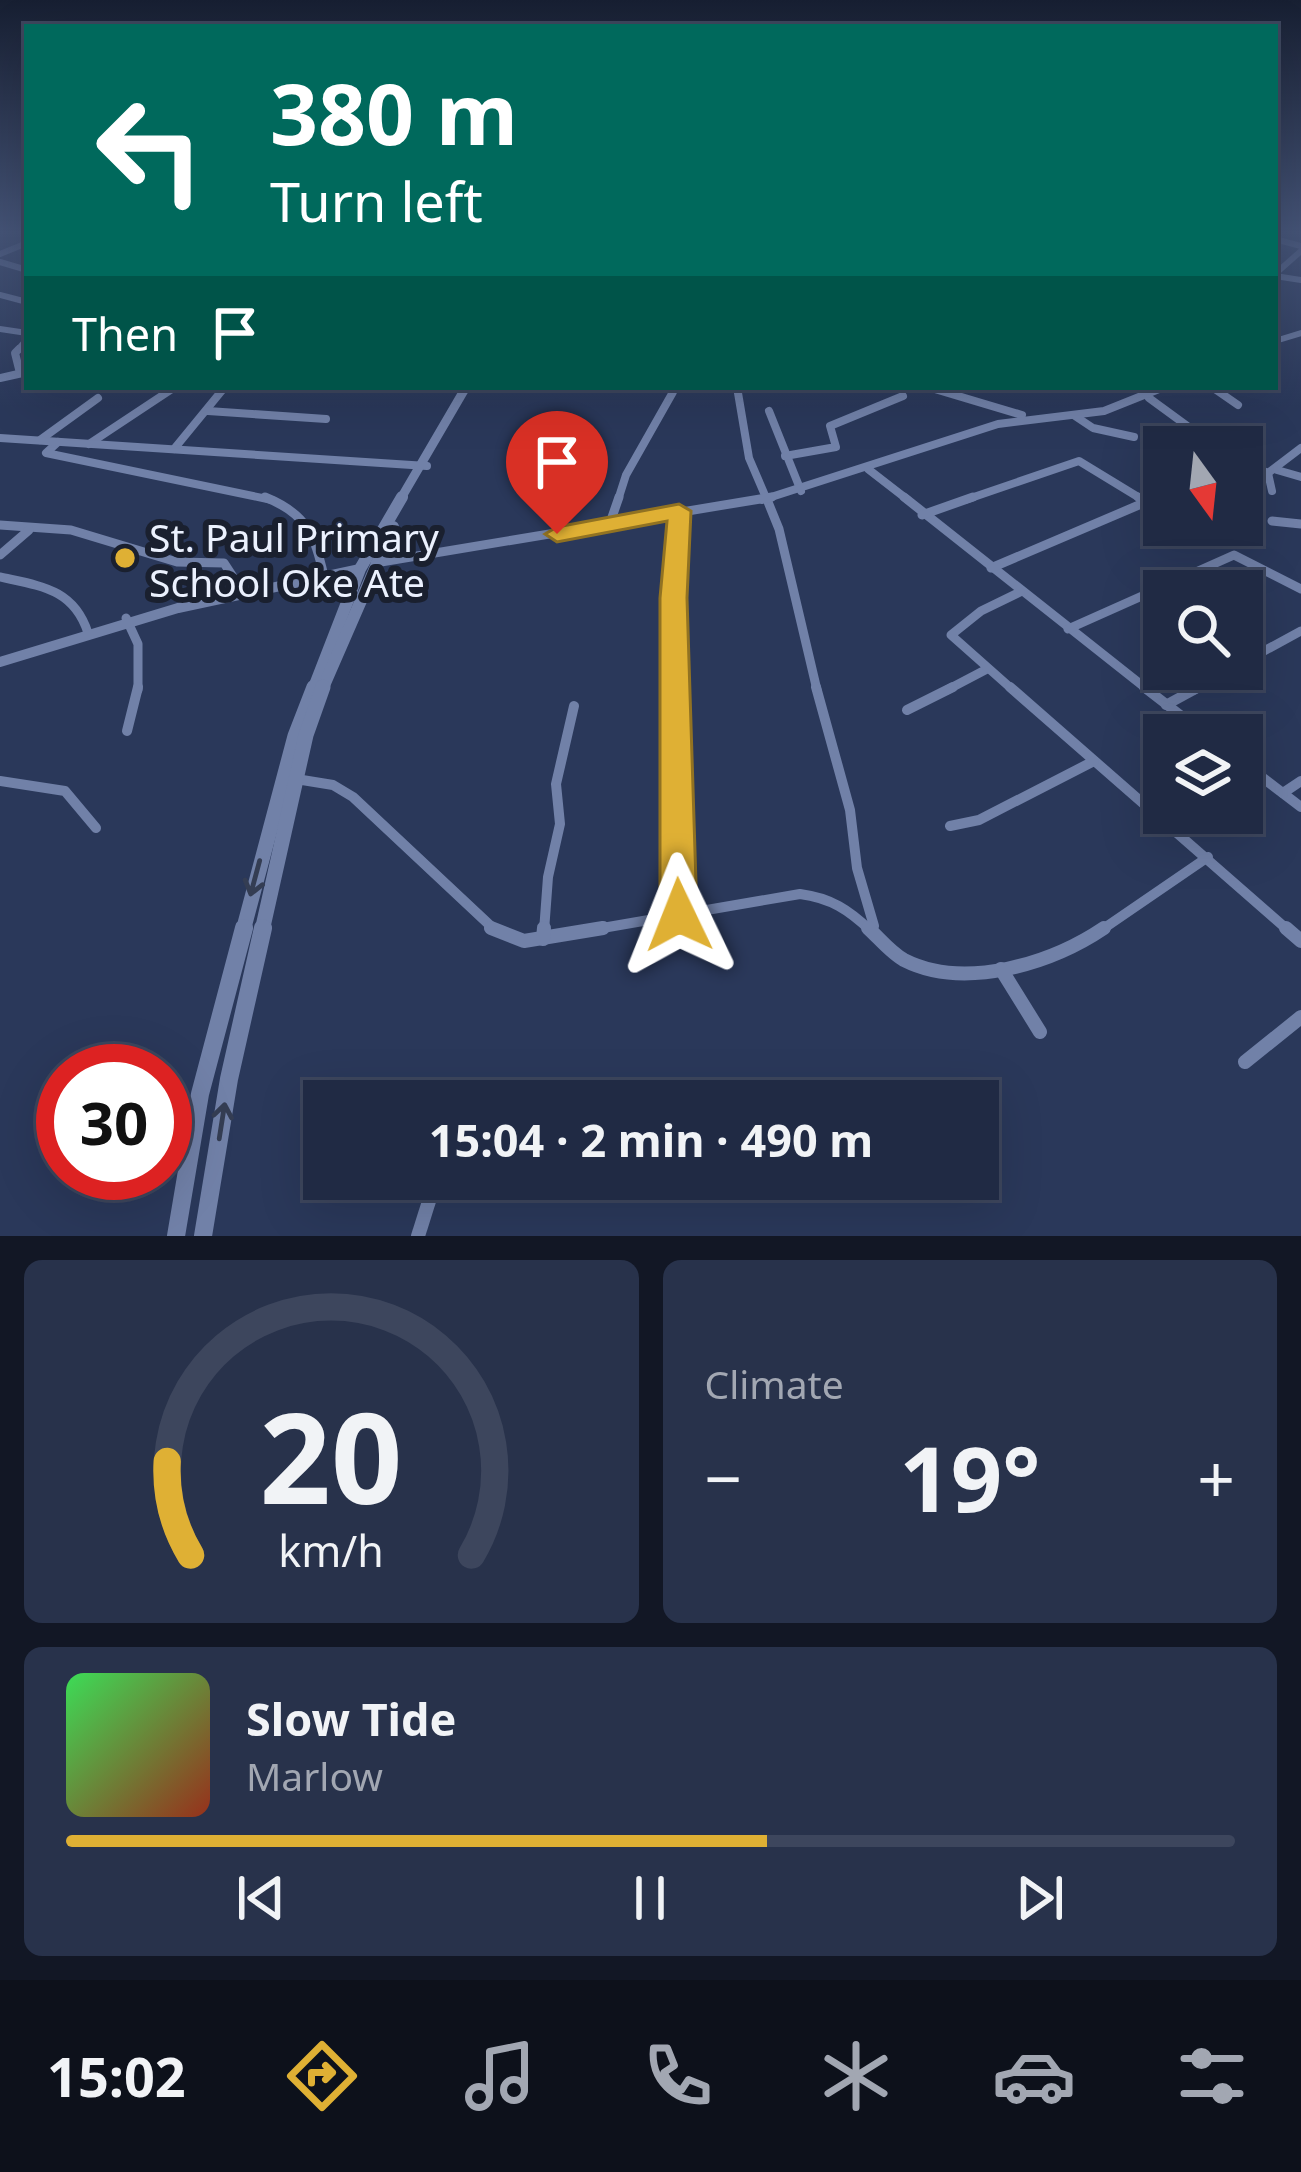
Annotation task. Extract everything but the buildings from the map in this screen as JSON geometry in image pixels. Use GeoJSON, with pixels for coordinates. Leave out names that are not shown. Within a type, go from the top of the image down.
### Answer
{"type":"FeatureCollection","features":[{"type":"Feature","properties":{"kind":"main road"},"geometry":{"type":"LineString","coordinates":[[176,1236],[200,1094],[295,736],[368,566],[467,390]]}},
{"type":"Feature","properties":{"kind":"main road"},"geometry":{"type":"LineString","coordinates":[[203,1236],[229,1079],[296,779],[368,566]]}},
{"type":"Feature","properties":{"kind":"street"},"geometry":{"type":"LineString","coordinates":[[0,378],[24,373],[15,353],[24,340]]}},
{"type":"Feature","properties":{"kind":"street"},"geometry":{"type":"LineString","coordinates":[[89,444],[170,390]]}},
{"type":"Feature","properties":{"kind":"street"},"geometry":{"type":"LineString","coordinates":[[174,449],[223,390]]}},
{"type":"Feature","properties":{"kind":"street"},"geometry":{"type":"LineString","coordinates":[[610,523],[626,475],[672,390]]}},
{"type":"Feature","properties":{"kind":"street"},"geometry":{"type":"LineString","coordinates":[[738,390],[749,458],[779,529],[799,626],[850,810],[856,868],[875,930]]}},
{"type":"Feature","properties":{"kind":"street"},"geometry":{"type":"LineString","coordinates":[[947,390],[1028,417]]}},
{"type":"Feature","properties":{"kind":"street"},"geometry":{"type":"LineString","coordinates":[[0,662],[125,618],[241,589],[764,500],[1028,417],[1109,412],[1160,390]]}},
{"type":"Feature","properties":{"kind":"street"},"geometry":{"type":"LineString","coordinates":[[1216,390],[1238,405]]}},
{"type":"Feature","properties":{"kind":"street"},"geometry":{"type":"LineString","coordinates":[[785,455],[836,448],[830,426],[903,396]]}},
{"type":"Feature","properties":{"kind":"street"},"geometry":{"type":"LineString","coordinates":[[40,440],[98,398]]}},
{"type":"Feature","properties":{"kind":"street"},"geometry":{"type":"LineString","coordinates":[[1148,398],[1187,426]]}},
{"type":"Feature","properties":{"kind":"street"},"geometry":{"type":"LineString","coordinates":[[208,411],[326,419]]}},
{"type":"Feature","properties":{"kind":"street"},"geometry":{"type":"LineString","coordinates":[[769,411],[801,491]]}},
{"type":"Feature","properties":{"kind":"street"},"geometry":{"type":"LineString","coordinates":[[1075,416],[1093,428],[1134,437]]}},
{"type":"Feature","properties":{"kind":"street"},"geometry":{"type":"LineString","coordinates":[[0,438],[423,466]]}},
{"type":"Feature","properties":{"kind":"street"},"geometry":{"type":"LineString","coordinates":[[58,442],[46,453],[88,466],[234,489],[289,504],[309,524],[324,576]]}},
{"type":"Feature","properties":{"kind":"street"},"geometry":{"type":"LineString","coordinates":[[1272,472],[1301,448]]}},
{"type":"Feature","properties":{"kind":"street"},"geometry":{"type":"LineString","coordinates":[[922,515],[1079,461],[1146,502],[991,568]]}},
{"type":"Feature","properties":{"kind":"street"},"geometry":{"type":"LineString","coordinates":[[868,469],[1178,714]]}},
{"type":"Feature","properties":{"kind":"street"},"geometry":{"type":"LineString","coordinates":[[1263,469],[1301,477]]}},
{"type":"Feature","properties":{"kind":"street"},"geometry":{"type":"LineString","coordinates":[[1272,472],[1272,491]]}},
{"type":"Feature","properties":{"kind":"street"},"geometry":{"type":"LineString","coordinates":[[679,511],[673,598],[679,915]]}},
{"type":"Feature","properties":{"kind":"street"},"geometry":{"type":"LineString","coordinates":[[1272,521],[1301,524]]}},
{"type":"Feature","properties":{"kind":"street"},"geometry":{"type":"LineString","coordinates":[[0,525],[71,530],[177,562],[224,563],[241,589]]}},
{"type":"Feature","properties":{"kind":"street"},"geometry":{"type":"LineString","coordinates":[[0,555],[29,530]]}},
{"type":"Feature","properties":{"kind":"street"},"geometry":{"type":"LineString","coordinates":[[1068,629],[1234,555],[1301,590]]}},
{"type":"Feature","properties":{"kind":"street"},"geometry":{"type":"LineString","coordinates":[[0,577],[74,599],[88,633]]}},
{"type":"Feature","properties":{"kind":"street"},"geometry":{"type":"LineString","coordinates":[[1020,592],[981,611],[951,635],[1301,941]]}},
{"type":"Feature","properties":{"kind":"street"},"geometry":{"type":"LineString","coordinates":[[125,618],[137,632],[140,694],[127,730]]}},
{"type":"Feature","properties":{"kind":"street"},"geometry":{"type":"LineString","coordinates":[[1263,652],[1301,631]]}},
{"type":"Feature","properties":{"kind":"street"},"geometry":{"type":"LineString","coordinates":[[907,710],[987,669]]}},
{"type":"Feature","properties":{"kind":"street"},"geometry":{"type":"LineString","coordinates":[[1166,705],[1193,690]]}},
{"type":"Feature","properties":{"kind":"street"},"geometry":{"type":"LineString","coordinates":[[543,939],[548,877],[560,824],[556,784],[574,706]]}},
{"type":"Feature","properties":{"kind":"street"},"geometry":{"type":"LineString","coordinates":[[950,826],[980,820],[1094,761]]}},
{"type":"Feature","properties":{"kind":"street"},"geometry":{"type":"LineString","coordinates":[[1263,778],[1301,807]]}},
{"type":"Feature","properties":{"kind":"street"},"geometry":{"type":"LineString","coordinates":[[296,779],[333,784],[353,797],[494,931],[524,940],[800,894],[836,902],[875,930],[902,959],[924,968],[949,974],[1001,969],[1068,952],[1208,857]]}},
{"type":"Feature","properties":{"kind":"street"},"geometry":{"type":"LineString","coordinates":[[0,781],[65,791],[96,828]]}},
{"type":"Feature","properties":{"kind":"street"},"geometry":{"type":"LineString","coordinates":[[1283,793],[1301,782]]}},
{"type":"Feature","properties":{"kind":"street"},"geometry":{"type":"LineString","coordinates":[[1001,969],[1040,1032]]}},
{"type":"Feature","properties":{"kind":"street"},"geometry":{"type":"LineString","coordinates":[[1245,1062],[1301,1017]]}},
{"type":"Feature","properties":{"kind":"street"},"geometry":{"type":"LineString","coordinates":[[418,1236],[429,1200]]}},
{"type":"Feature","properties":{"kind":"place","name":"St. Paul Primary School Oke Ate"},"geometry":{"type":"Point","coordinates":[125,558]}},
{"type":"Feature","properties":{"kind":"route"},"geometry":{"type":"LineString","coordinates":[[557,534],[679,511],[673,598],[679,915]]}}]}
